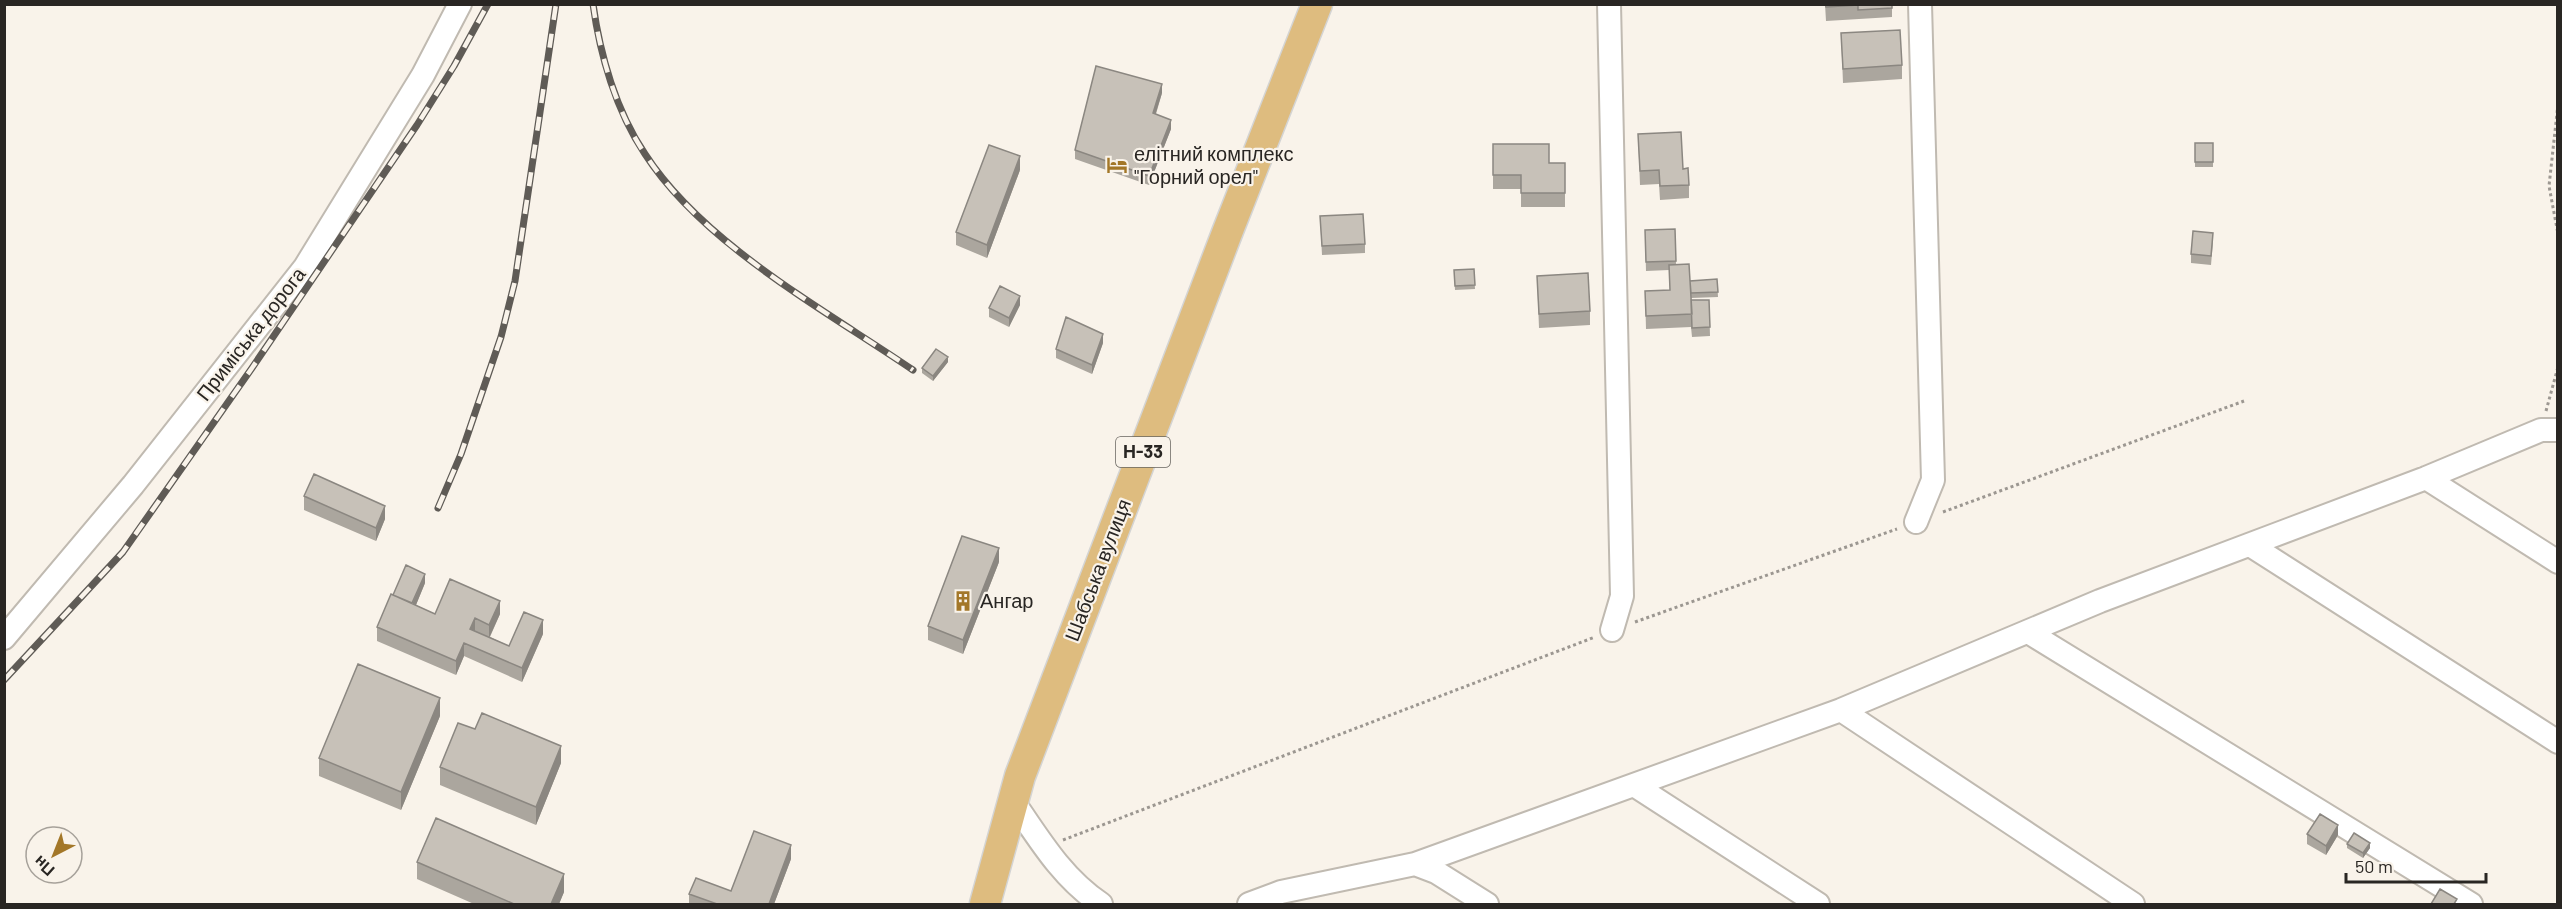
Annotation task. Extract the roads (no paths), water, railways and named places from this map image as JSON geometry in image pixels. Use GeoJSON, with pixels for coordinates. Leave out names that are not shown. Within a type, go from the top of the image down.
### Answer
{"type":"FeatureCollection","features":[{"type":"Feature","properties":{"kind":"main road","name":"Шабська вулиця"},"geometry":{"type":"LineString","coordinates":[[985,904],[1020,776],[1218,255],[1317,4]]}},
{"type":"Feature","properties":{"kind":"street","name":"Приміська дорога"},"geometry":{"type":"LineString","coordinates":[[4,638],[134,485],[305,267],[423,75],[460,4]]}},
{"type":"Feature","properties":{"kind":"street"},"geometry":{"type":"LineString","coordinates":[[1608,4],[1622,596],[1612,630]]}},
{"type":"Feature","properties":{"kind":"street"},"geometry":{"type":"LineString","coordinates":[[1917,522],[1933,480],[1920,4]]}},
{"type":"Feature","properties":{"kind":"street"},"geometry":{"type":"LineString","coordinates":[[1249,904],[1281,892],[1415,864],[1842,710],[2028,632],[2549,430]]}},
{"type":"Feature","properties":{"kind":"street"},"geometry":{"type":"LineString","coordinates":[[2426,478],[2558,562]]}},
{"type":"Feature","properties":{"kind":"street"},"geometry":{"type":"LineString","coordinates":[[2250,545],[2558,742]]}},
{"type":"Feature","properties":{"kind":"street"},"geometry":{"type":"LineString","coordinates":[[2028,632],[2471,904]]}},
{"type":"Feature","properties":{"kind":"street"},"geometry":{"type":"LineString","coordinates":[[1842,710],[2133,904]]}},
{"type":"Feature","properties":{"kind":"street"},"geometry":{"type":"LineString","coordinates":[[1634,785],[1818,904]]}},
{"type":"Feature","properties":{"kind":"street"},"geometry":{"type":"LineString","coordinates":[[1013,801],[1059,868],[1081,891],[1101,904]]}},
{"type":"Feature","properties":{"kind":"street"},"geometry":{"type":"LineString","coordinates":[[1415,864],[1436,872],[1487,904]]}},
{"type":"Feature","properties":{"kind":"railway"},"geometry":{"type":"LineString","coordinates":[[4,680],[123,552],[252,368],[417,125],[454,66],[488,4]]}},
{"type":"Feature","properties":{"kind":"railway"},"geometry":{"type":"LineString","coordinates":[[438,508],[461,454],[501,337],[515,281],[556,4]]}},
{"type":"Feature","properties":{"kind":"railway"},"geometry":{"type":"LineString","coordinates":[[593,4],[605,63],[618,101],[645,154],[670,187],[732,246],[805,299],[913,370]]}},
{"type":"Feature","properties":{"kind":"place","name":"елітний комплекс \"Горний орел\""},"geometry":{"type":"Point","coordinates":[1117,165]}},
{"type":"Feature","properties":{"kind":"place","name":"Ангар"},"geometry":{"type":"Point","coordinates":[963,601]}}]}
